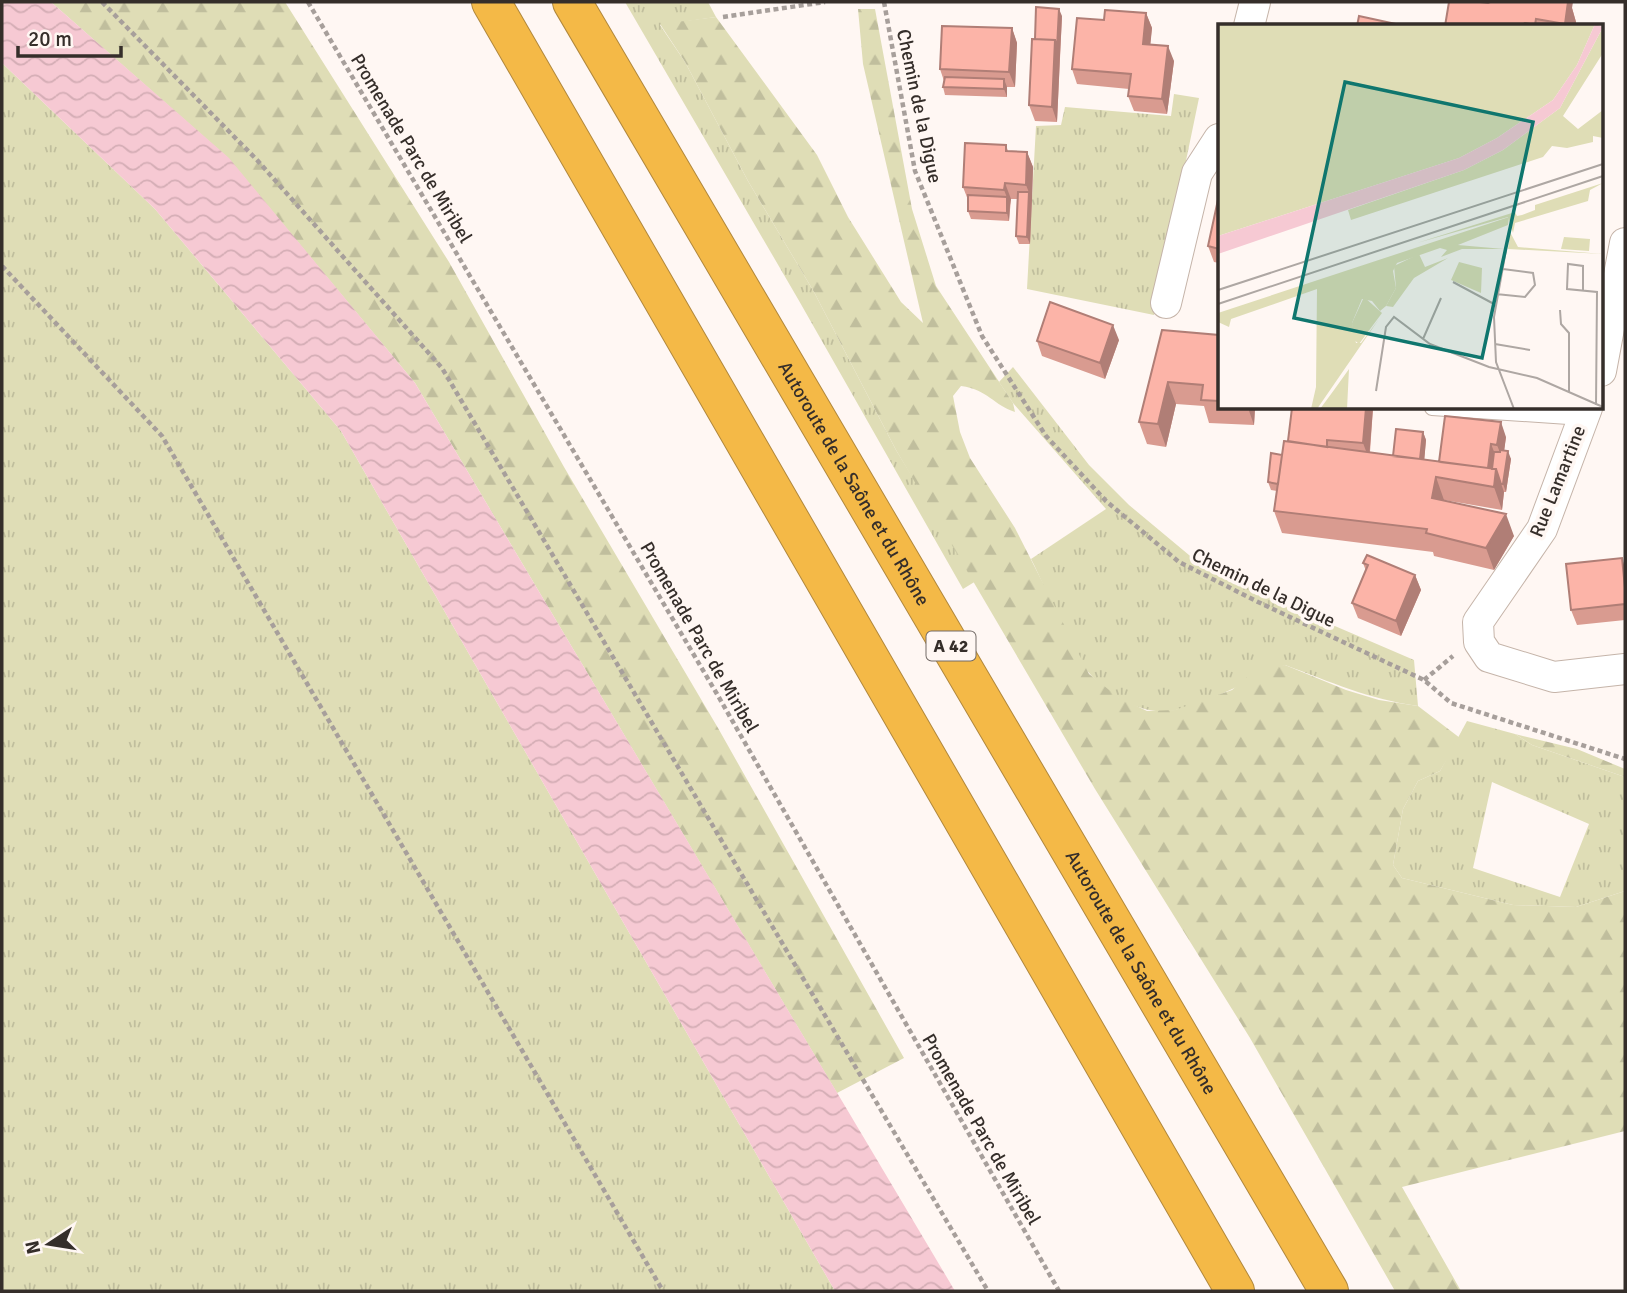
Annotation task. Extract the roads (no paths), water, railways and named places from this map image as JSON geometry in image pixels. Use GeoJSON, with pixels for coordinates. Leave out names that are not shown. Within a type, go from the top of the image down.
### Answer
{"type":"FeatureCollection","features":[{"type":"Feature","properties":{"kind":"highway"},"geometry":{"type":"LineString","coordinates":[[491,2],[1235,1291]]}},
{"type":"Feature","properties":{"kind":"highway","name":"Autoroute de la Saône et du Rhône"},"geometry":{"type":"LineString","coordinates":[[572,2],[1329,1291]]}},
{"type":"Feature","properties":{"kind":"street"},"geometry":{"type":"LineString","coordinates":[[1250,24],[1255,2]]}},
{"type":"Feature","properties":{"kind":"street"},"geometry":{"type":"LineString","coordinates":[[1166,303],[1197,173],[1218,141]]}},
{"type":"Feature","properties":{"kind":"street"},"geometry":{"type":"LineString","coordinates":[[1602,366],[1625,243]]}},
{"type":"Feature","properties":{"kind":"street","name":"Rue Lamartine"},"geometry":{"type":"LineString","coordinates":[[1585,413],[1542,529],[1478,622],[1479,642],[1489,657],[1554,677],[1625,669]]}},
{"type":"Feature","properties":{"kind":"lane"},"geometry":{"type":"LineString","coordinates":[[1493,410],[1585,413]]}},
{"type":"Feature","properties":{"kind":"water"},"geometry":{"type":"Polygon","coordinates":[[[2,2],[51,2],[229,158],[415,383],[955,1291],[835,1291],[341,431],[155,209],[2,63],[2,2]]]}}]}
